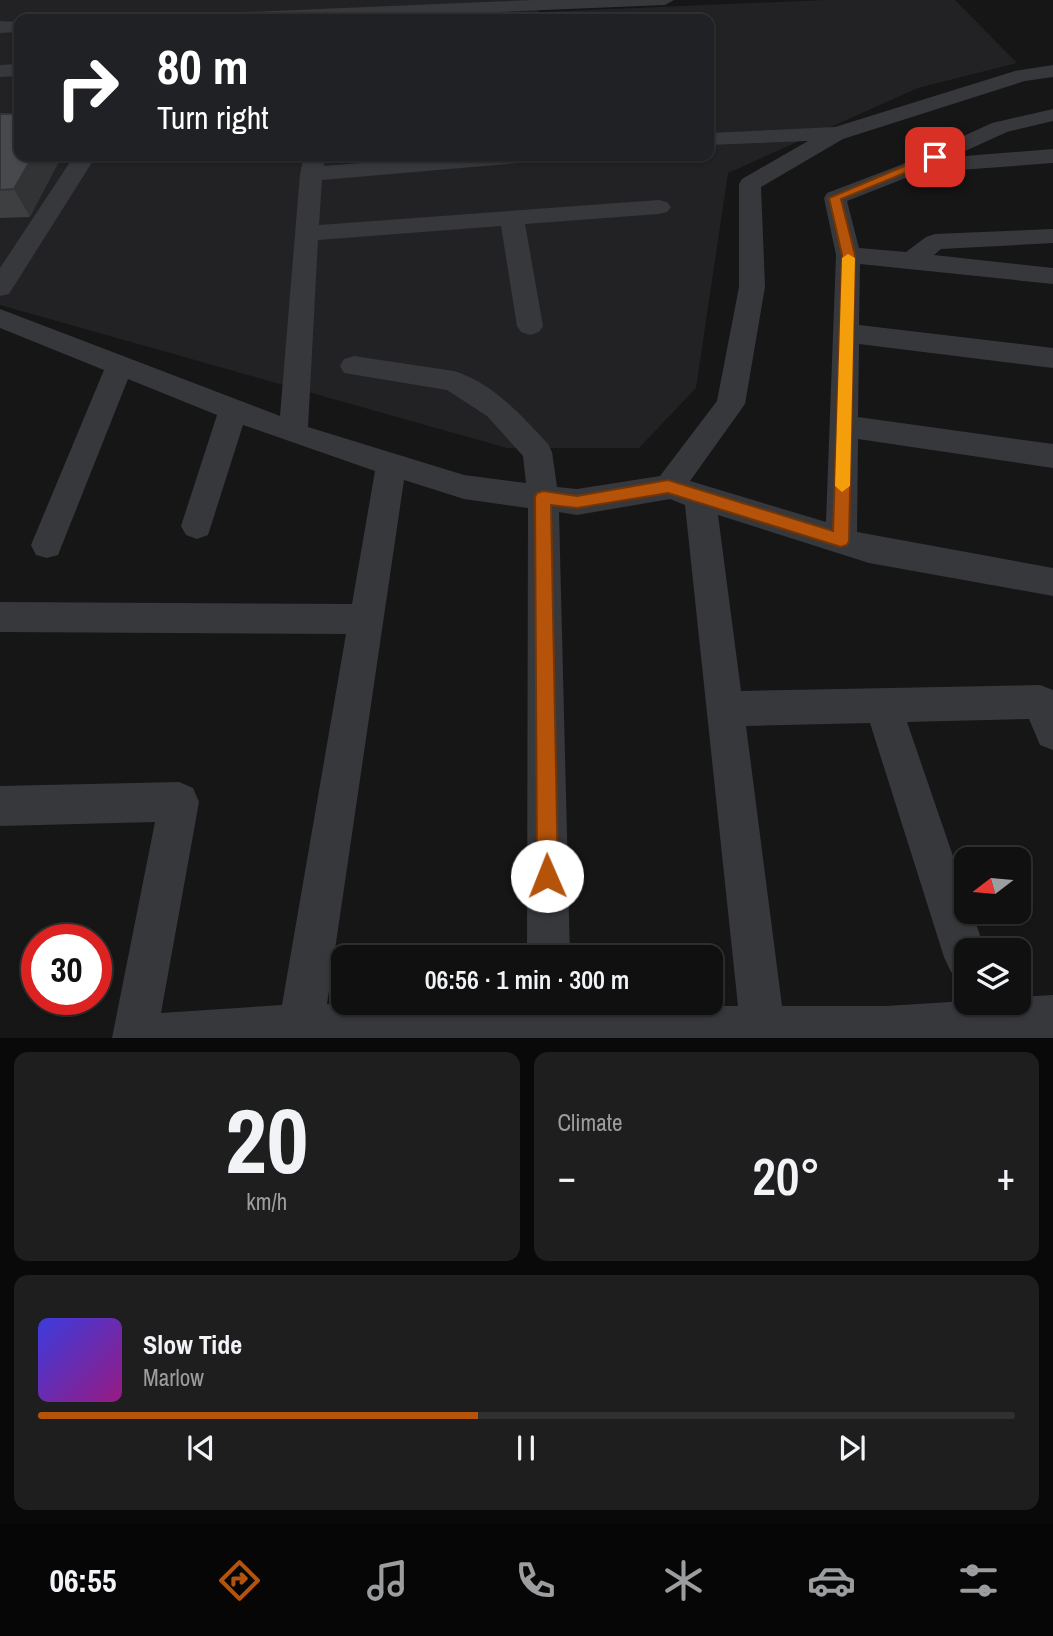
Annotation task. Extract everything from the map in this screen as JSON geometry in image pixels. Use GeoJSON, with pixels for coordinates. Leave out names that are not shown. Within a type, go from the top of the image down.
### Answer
{"type":"FeatureCollection","features":[{"type":"Feature","properties":{"kind":"street"},"geometry":{"type":"LineString","coordinates":[[371,14],[542,8],[665,0]]}},
{"type":"Feature","properties":{"kind":"street"},"geometry":{"type":"LineString","coordinates":[[763,1033],[724,709],[684,492],[731,404],[752,287],[750,184],[841,132],[1022,75],[1053,71]]}},
{"type":"Feature","properties":{"kind":"street"},"geometry":{"type":"LineString","coordinates":[[841,541],[848,255],[835,198],[914,166],[996,127],[1036,116],[1053,115]]}},
{"type":"Feature","properties":{"kind":"street"},"geometry":{"type":"LineString","coordinates":[[714,139],[841,132]]}},
{"type":"Feature","properties":{"kind":"street"},"geometry":{"type":"LineString","coordinates":[[914,166],[1053,156]]}},
{"type":"Feature","properties":{"kind":"street"},"geometry":{"type":"LineString","coordinates":[[0,288],[82,161]]}},
{"type":"Feature","properties":{"kind":"street"},"geometry":{"type":"LineString","coordinates":[[293,433],[313,165],[404,161]]}},
{"type":"Feature","properties":{"kind":"street"},"geometry":{"type":"LineString","coordinates":[[308,233],[659,207]]}},
{"type":"Feature","properties":{"kind":"street"},"geometry":{"type":"LineString","coordinates":[[512,218],[530,326]]}},
{"type":"Feature","properties":{"kind":"street"},"geometry":{"type":"LineString","coordinates":[[911,260],[935,243],[1053,236]]}},
{"type":"Feature","properties":{"kind":"street"},"geometry":{"type":"LineString","coordinates":[[848,255],[1053,276]]}},
{"type":"Feature","properties":{"kind":"street"},"geometry":{"type":"LineString","coordinates":[[0,318],[293,433],[464,487],[577,502],[684,492],[869,549],[1053,582]]}},
{"type":"Feature","properties":{"kind":"street"},"geometry":{"type":"LineString","coordinates":[[846,333],[1053,358]]}},
{"type":"Feature","properties":{"kind":"street"},"geometry":{"type":"LineString","coordinates":[[47,545],[120,364]]}},
{"type":"Feature","properties":{"kind":"street"},"geometry":{"type":"LineString","coordinates":[[354,366],[454,381],[497,408],[537,452],[543,497],[548,945]]}},
{"type":"Feature","properties":{"kind":"street"},"geometry":{"type":"LineString","coordinates":[[197,526],[233,409]]}},
{"type":"Feature","properties":{"kind":"street"},"geometry":{"type":"LineString","coordinates":[[844,426],[1053,456]]}},
{"type":"Feature","properties":{"kind":"street"},"geometry":{"type":"LineString","coordinates":[[300,1032],[391,464]]}},
{"type":"Feature","properties":{"kind":"street"},"geometry":{"type":"LineString","coordinates":[[0,617],[366,619]]}},
{"type":"Feature","properties":{"kind":"street"},"geometry":{"type":"LineString","coordinates":[[724,709],[883,705],[1049,711]]}},
{"type":"Feature","properties":{"kind":"street"},"geometry":{"type":"LineString","coordinates":[[883,705],[960,938]]}},
{"type":"Feature","properties":{"kind":"street"},"geometry":{"type":"LineString","coordinates":[[0,806],[179,802],[131,1037],[549,1023],[763,1033],[886,1028],[966,1015]]}},
{"type":"Feature","properties":{"kind":"street"},"geometry":{"type":"LineString","coordinates":[[1025,1015],[1053,1017]]}},
{"type":"Feature","properties":{"kind":"shaded area"},"geometry":{"type":"Polygon","coordinates":[[[0,0],[537,0],[539,12],[826,0],[955,0],[1017,63],[918,88],[728,173],[696,388],[639,448],[507,448],[0,305],[0,0]]]}},
{"type":"Feature","properties":{"kind":"building"},"geometry":{"type":"Polygon","coordinates":[[[0,114],[14,114],[14,161],[30,161],[14,189],[0,190],[0,114]]]}},
{"type":"Feature","properties":{"kind":"slow traffic"},"geometry":{"type":"LineString","coordinates":[[842,486],[848,258]]}},
{"type":"Feature","properties":{"kind":"route"},"geometry":{"type":"LineString","coordinates":[[547,876],[543,497],[577,502],[668,487],[841,541],[848,255],[835,198],[935,157]]}}]}
